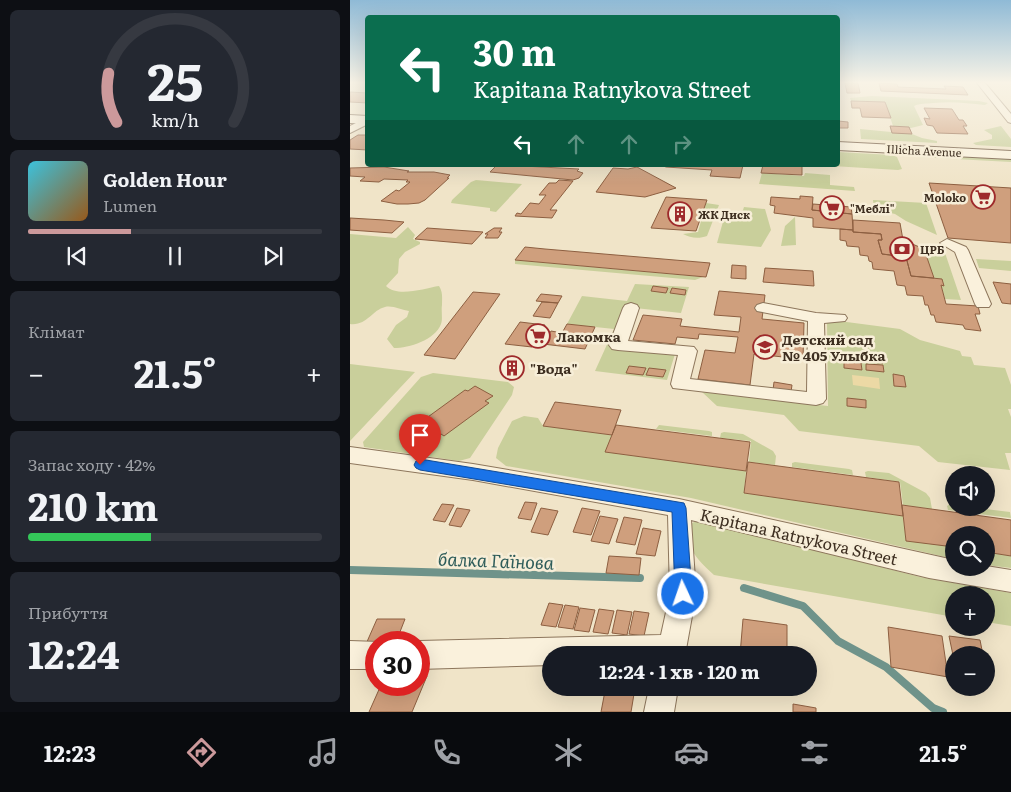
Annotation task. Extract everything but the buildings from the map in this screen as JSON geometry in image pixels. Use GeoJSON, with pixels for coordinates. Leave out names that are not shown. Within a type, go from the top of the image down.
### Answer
{"type":"FeatureCollection","features":[{"type":"Feature","properties":{"kind":"main road"},"geometry":{"type":"LineString","coordinates":[[350,119],[365,120]]}},
{"type":"Feature","properties":{"kind":"main road","name":"Illicha Avenue"},"geometry":{"type":"LineString","coordinates":[[840,146],[1011,155]]}},
{"type":"Feature","properties":{"kind":"street"},"geometry":{"type":"LineString","coordinates":[[350,130],[365,121]]}},
{"type":"Feature","properties":{"kind":"street"},"geometry":{"type":"LineString","coordinates":[[947,243],[962,250],[983,304]]}},
{"type":"Feature","properties":{"kind":"street"},"geometry":{"type":"LineString","coordinates":[[631,308],[618,345],[688,352],[680,384],[816,399],[816,318]]}},
{"type":"Feature","properties":{"kind":"street"},"geometry":{"type":"LineString","coordinates":[[764,308],[816,318],[839,318]]}},
{"type":"Feature","properties":{"kind":"street","name":"Kapitana Ratnykova Street"},"geometry":{"type":"LineString","coordinates":[[350,455],[473,472],[679,508],[929,567],[1011,581]]}},
{"type":"Feature","properties":{"kind":"street"},"geometry":{"type":"LineString","coordinates":[[673,646],[683,594],[679,508]]}},
{"type":"Feature","properties":{"kind":"street"},"geometry":{"type":"LineString","coordinates":[[430,655],[542,654]]}},
{"type":"Feature","properties":{"kind":"street"},"geometry":{"type":"LineString","coordinates":[[350,655],[365,655]]}},
{"type":"Feature","properties":{"kind":"street"},"geometry":{"type":"LineString","coordinates":[[659,712],[662,696]]}},
{"type":"Feature","properties":{"kind":"green space"},"geometry":{"type":"Polygon","coordinates":[[[890,116],[919,116],[923,125],[911,128],[893,126],[890,116]]]}},
{"type":"Feature","properties":{"kind":"green space"},"geometry":{"type":"Polygon","coordinates":[[[1001,126],[1011,139],[1011,147],[976,145],[973,143],[992,139],[992,135],[984,130],[1001,126]]]}},
{"type":"Feature","properties":{"kind":"green space"},"geometry":{"type":"Polygon","coordinates":[[[860,129],[912,134],[937,141],[937,143],[861,139],[860,129]]]}},
{"type":"Feature","properties":{"kind":"green space"},"geometry":{"type":"Polygon","coordinates":[[[840,152],[892,155],[897,157],[902,169],[840,166],[840,152]]]}},
{"type":"Feature","properties":{"kind":"green space"},"geometry":{"type":"Polygon","coordinates":[[[924,154],[1011,159],[1011,162],[917,157],[924,154]]]}},
{"type":"Feature","properties":{"kind":"green space"},"geometry":{"type":"Polygon","coordinates":[[[762,173],[804,176],[805,173],[830,175],[830,185],[854,187],[855,191],[759,184],[762,173]]]}},
{"type":"Feature","properties":{"kind":"green space"},"geometry":{"type":"Polygon","coordinates":[[[476,180],[522,184],[496,212],[490,211],[490,208],[451,203],[471,182],[476,180]]]}},
{"type":"Feature","properties":{"kind":"green space"},"geometry":{"type":"Polygon","coordinates":[[[873,200],[926,203],[937,235],[895,214],[874,209],[873,200]]]}},
{"type":"Feature","properties":{"kind":"green space"},"geometry":{"type":"Polygon","coordinates":[[[706,203],[719,205],[707,236],[695,238],[683,234],[698,232],[706,203]]]}},
{"type":"Feature","properties":{"kind":"green space"},"geometry":{"type":"Polygon","coordinates":[[[744,207],[765,209],[771,230],[761,247],[717,243],[726,211],[742,213],[744,207]]]}},
{"type":"Feature","properties":{"kind":"green space"},"geometry":{"type":"Polygon","coordinates":[[[795,217],[796,245],[781,246],[785,226],[795,217]]]}},
{"type":"Feature","properties":{"kind":"green space"},"geometry":{"type":"Polygon","coordinates":[[[408,227],[415,235],[413,239],[420,242],[420,244],[405,252],[399,259],[398,273],[386,286],[391,290],[404,292],[439,286],[442,295],[442,320],[438,330],[427,339],[414,345],[394,348],[387,339],[396,325],[407,317],[409,311],[385,307],[376,311],[361,323],[350,324],[350,234],[396,238],[408,227]]]}},
{"type":"Feature","properties":{"kind":"green space"},"geometry":{"type":"Polygon","coordinates":[[[924,248],[944,250],[961,300],[945,299],[940,281],[932,276],[924,248]]]}},
{"type":"Feature","properties":{"kind":"green space"},"geometry":{"type":"Polygon","coordinates":[[[976,259],[1011,261],[1011,271],[979,268],[976,259]]]}},
{"type":"Feature","properties":{"kind":"green space"},"geometry":{"type":"Polygon","coordinates":[[[515,260],[703,277],[695,280],[515,264],[515,260]]]}},
{"type":"Feature","properties":{"kind":"green space"},"geometry":{"type":"Polygon","coordinates":[[[635,284],[689,287],[681,313],[635,308],[619,347],[675,354],[667,380],[595,371],[614,329],[567,324],[582,296],[627,301],[635,284]]]}},
{"type":"Feature","properties":{"kind":"green space"},"geometry":{"type":"Polygon","coordinates":[[[839,321],[900,329],[920,340],[960,351],[962,356],[971,357],[974,365],[1005,368],[1011,385],[1011,409],[1008,409],[1011,417],[1011,453],[1005,453],[1010,470],[995,468],[995,466],[938,462],[919,446],[799,431],[784,415],[717,406],[702,392],[828,406],[827,322],[839,321]]]}},
{"type":"Feature","properties":{"kind":"green space"},"geometry":{"type":"Polygon","coordinates":[[[350,364],[415,372],[350,441],[350,364]]]}},
{"type":"Feature","properties":{"kind":"green space"},"geometry":{"type":"Polygon","coordinates":[[[433,373],[508,382],[514,387],[512,395],[470,458],[459,461],[364,447],[363,442],[421,377],[433,373]]]}},
{"type":"Feature","properties":{"kind":"green space"},"geometry":{"type":"Polygon","coordinates":[[[524,416],[538,418],[543,426],[612,435],[606,452],[746,471],[744,493],[903,516],[906,540],[945,546],[945,557],[691,498],[506,466],[496,458],[498,448],[512,421],[524,416]]]}},
{"type":"Feature","properties":{"kind":"green space"},"geometry":{"type":"Polygon","coordinates":[[[659,425],[709,431],[712,432],[712,436],[656,429],[659,425]]]}},
{"type":"Feature","properties":{"kind":"green space"},"geometry":{"type":"Polygon","coordinates":[[[721,433],[743,434],[773,451],[776,456],[775,465],[749,462],[751,441],[720,438],[721,433]]]}},
{"type":"Feature","properties":{"kind":"green space"},"geometry":{"type":"Polygon","coordinates":[[[792,463],[849,469],[852,470],[853,475],[792,467],[792,463]]]}},
{"type":"Feature","properties":{"kind":"green space"},"geometry":{"type":"Polygon","coordinates":[[[865,472],[889,473],[926,493],[930,498],[932,509],[903,505],[900,482],[866,477],[865,472]]]}},
{"type":"Feature","properties":{"kind":"green space"},"geometry":{"type":"Polygon","coordinates":[[[995,510],[1010,512],[1011,518],[995,516],[995,510]]]}},
{"type":"Feature","properties":{"kind":"green space"},"geometry":{"type":"Polygon","coordinates":[[[697,520],[920,577],[971,586],[945,586],[945,615],[714,575],[697,558],[691,546],[689,532],[691,524],[697,520]]]}},
{"type":"Feature","properties":{"kind":"green space"},"geometry":{"type":"Polygon","coordinates":[[[995,553],[1011,556],[1011,568],[995,566],[995,553]]]}},
{"type":"Feature","properties":{"kind":"green space"},"geometry":{"type":"Polygon","coordinates":[[[995,590],[1011,593],[1011,626],[995,623],[995,590]]]}},
{"type":"Feature","properties":{"kind":"sand"},"geometry":{"type":"Polygon","coordinates":[[[852,375],[879,378],[880,389],[853,385],[852,375]]]}},
{"type":"Feature","properties":{"kind":"waterway","name":"балка Гаїнова"},"geometry":{"type":"LineString","coordinates":[[350,570],[640,578]]}},
{"type":"Feature","properties":{"kind":"waterway"},"geometry":{"type":"LineString","coordinates":[[744,588],[803,606],[838,641],[886,667],[933,708],[943,712]]}},
{"type":"Feature","properties":{"kind":"place","name":"Moloko"},"geometry":{"type":"Point","coordinates":[983,197]}},
{"type":"Feature","properties":{"kind":"place","name":"\"Меблі\""},"geometry":{"type":"Point","coordinates":[832,208]}},
{"type":"Feature","properties":{"kind":"place","name":"ЖК Диск"},"geometry":{"type":"Point","coordinates":[680,214]}},
{"type":"Feature","properties":{"kind":"place","name":"ЦРБ"},"geometry":{"type":"Point","coordinates":[902,249]}},
{"type":"Feature","properties":{"kind":"place","name":"Лакомка"},"geometry":{"type":"Point","coordinates":[538,336]}},
{"type":"Feature","properties":{"kind":"place","name":"Детский сад № 405 Улыбка"},"geometry":{"type":"Point","coordinates":[765,347]}},
{"type":"Feature","properties":{"kind":"place","name":"\"Вода\""},"geometry":{"type":"Point","coordinates":[512,368]}},
{"type":"Feature","properties":{"kind":"route"},"geometry":{"type":"LineString","coordinates":[[420,465],[473,472],[679,508],[683,594]]}}]}
